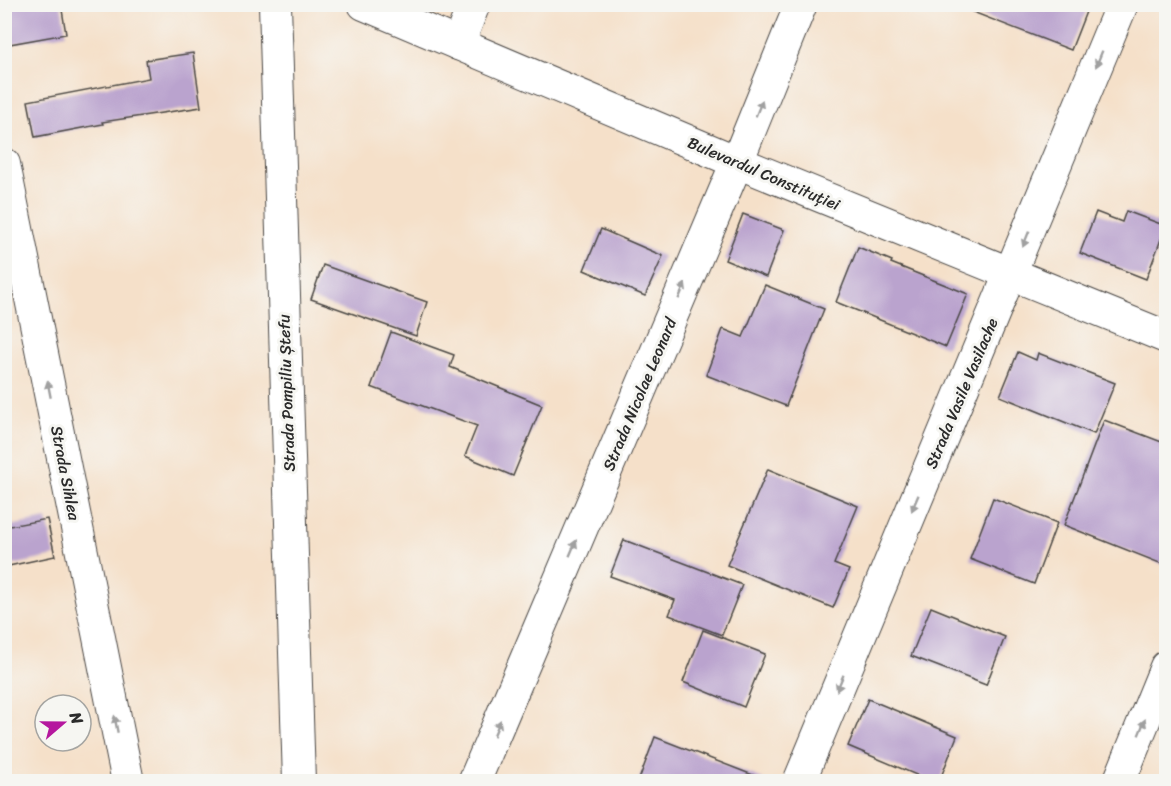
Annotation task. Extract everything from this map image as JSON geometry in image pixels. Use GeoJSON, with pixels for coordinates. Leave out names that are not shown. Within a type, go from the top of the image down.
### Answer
{"type":"FeatureCollection","features":[{"type":"Feature","properties":{"kind":"street","name":"Strada Pompiliu Ștefu"},"geometry":{"type":"LineString","coordinates":[[275,4],[299,782]]}},
{"type":"Feature","properties":{"kind":"street","name":"Bulevardul Constituției"},"geometry":{"type":"LineString","coordinates":[[364,4],[737,162],[1167,337]]}},
{"type":"Feature","properties":{"kind":"street"},"geometry":{"type":"LineString","coordinates":[[458,44],[474,4]]}},
{"type":"Feature","properties":{"kind":"street","name":"Strada Nicolae Leonard"},"geometry":{"type":"LineString","coordinates":[[474,782],[737,162],[801,4]]}},
{"type":"Feature","properties":{"kind":"street","name":"Strada Vasile Vasilache"},"geometry":{"type":"LineString","coordinates":[[799,782],[1122,4]]}},
{"type":"Feature","properties":{"kind":"street","name":"Strada Sihlea"},"geometry":{"type":"LineString","coordinates":[[4,164],[128,782]]}},
{"type":"Feature","properties":{"kind":"street"},"geometry":{"type":"LineString","coordinates":[[1119,782],[1167,667]]}},
{"type":"Feature","properties":{"kind":"building"},"geometry":{"type":"Polygon","coordinates":[[[4,4],[61,4],[66,34],[4,45],[4,4]]]}},
{"type":"Feature","properties":{"kind":"building"},"geometry":{"type":"Polygon","coordinates":[[[960,4],[1089,4],[1071,50],[960,7],[960,4]]]}},
{"type":"Feature","properties":{"kind":"building"},"geometry":{"type":"Polygon","coordinates":[[[193,53],[201,107],[102,122],[103,124],[35,137],[28,101],[149,78],[146,60],[193,53]]]}},
{"type":"Feature","properties":{"kind":"building"},"geometry":{"type":"Polygon","coordinates":[[[1126,211],[1166,226],[1146,279],[1080,253],[1096,212],[1122,222],[1126,211]]]}},
{"type":"Feature","properties":{"kind":"building"},"geometry":{"type":"Polygon","coordinates":[[[743,214],[784,230],[766,277],[725,260],[743,214]]]}},
{"type":"Feature","properties":{"kind":"building"},"geometry":{"type":"Polygon","coordinates":[[[601,229],[663,256],[645,296],[584,270],[601,229]]]}},
{"type":"Feature","properties":{"kind":"building"},"geometry":{"type":"Polygon","coordinates":[[[858,247],[968,294],[946,347],[836,302],[858,247]]]}},
{"type":"Feature","properties":{"kind":"building"},"geometry":{"type":"Polygon","coordinates":[[[323,265],[427,302],[416,336],[311,299],[323,265]]]}},
{"type":"Feature","properties":{"kind":"building"},"geometry":{"type":"Polygon","coordinates":[[[765,285],[824,309],[786,406],[706,375],[723,329],[743,337],[765,285]]]}},
{"type":"Feature","properties":{"kind":"building"},"geometry":{"type":"Polygon","coordinates":[[[391,332],[454,355],[450,367],[542,405],[513,476],[465,456],[477,426],[371,387],[391,332]]]}},
{"type":"Feature","properties":{"kind":"building"},"geometry":{"type":"Polygon","coordinates":[[[1018,352],[1036,360],[1038,353],[1115,383],[1094,434],[1000,396],[1018,352]]]}},
{"type":"Feature","properties":{"kind":"building"},"geometry":{"type":"Polygon","coordinates":[[[1104,420],[1167,444],[1167,566],[1064,525],[1104,420]]]}},
{"type":"Feature","properties":{"kind":"building"},"geometry":{"type":"Polygon","coordinates":[[[768,469],[858,506],[834,564],[849,570],[833,608],[727,565],[768,469]]]}},
{"type":"Feature","properties":{"kind":"building"},"geometry":{"type":"Polygon","coordinates":[[[993,498],[1057,523],[1034,584],[970,559],[993,498]]]}},
{"type":"Feature","properties":{"kind":"building"},"geometry":{"type":"Polygon","coordinates":[[[47,519],[55,556],[4,567],[4,527],[47,519]]]}},
{"type":"Feature","properties":{"kind":"building"},"geometry":{"type":"Polygon","coordinates":[[[624,540],[742,585],[722,635],[669,615],[675,600],[610,576],[624,540]]]}},
{"type":"Feature","properties":{"kind":"building"},"geometry":{"type":"Polygon","coordinates":[[[931,607],[1005,637],[986,685],[911,656],[931,607]]]}},
{"type":"Feature","properties":{"kind":"building"},"geometry":{"type":"Polygon","coordinates":[[[703,630],[765,654],[744,707],[683,682],[703,630]]]}},
{"type":"Feature","properties":{"kind":"building"},"geometry":{"type":"Polygon","coordinates":[[[868,699],[957,736],[939,782],[933,782],[848,746],[868,699]]]}},
{"type":"Feature","properties":{"kind":"building"},"geometry":{"type":"Polygon","coordinates":[[[655,737],[763,779],[762,782],[638,782],[655,737]]]}}]}
